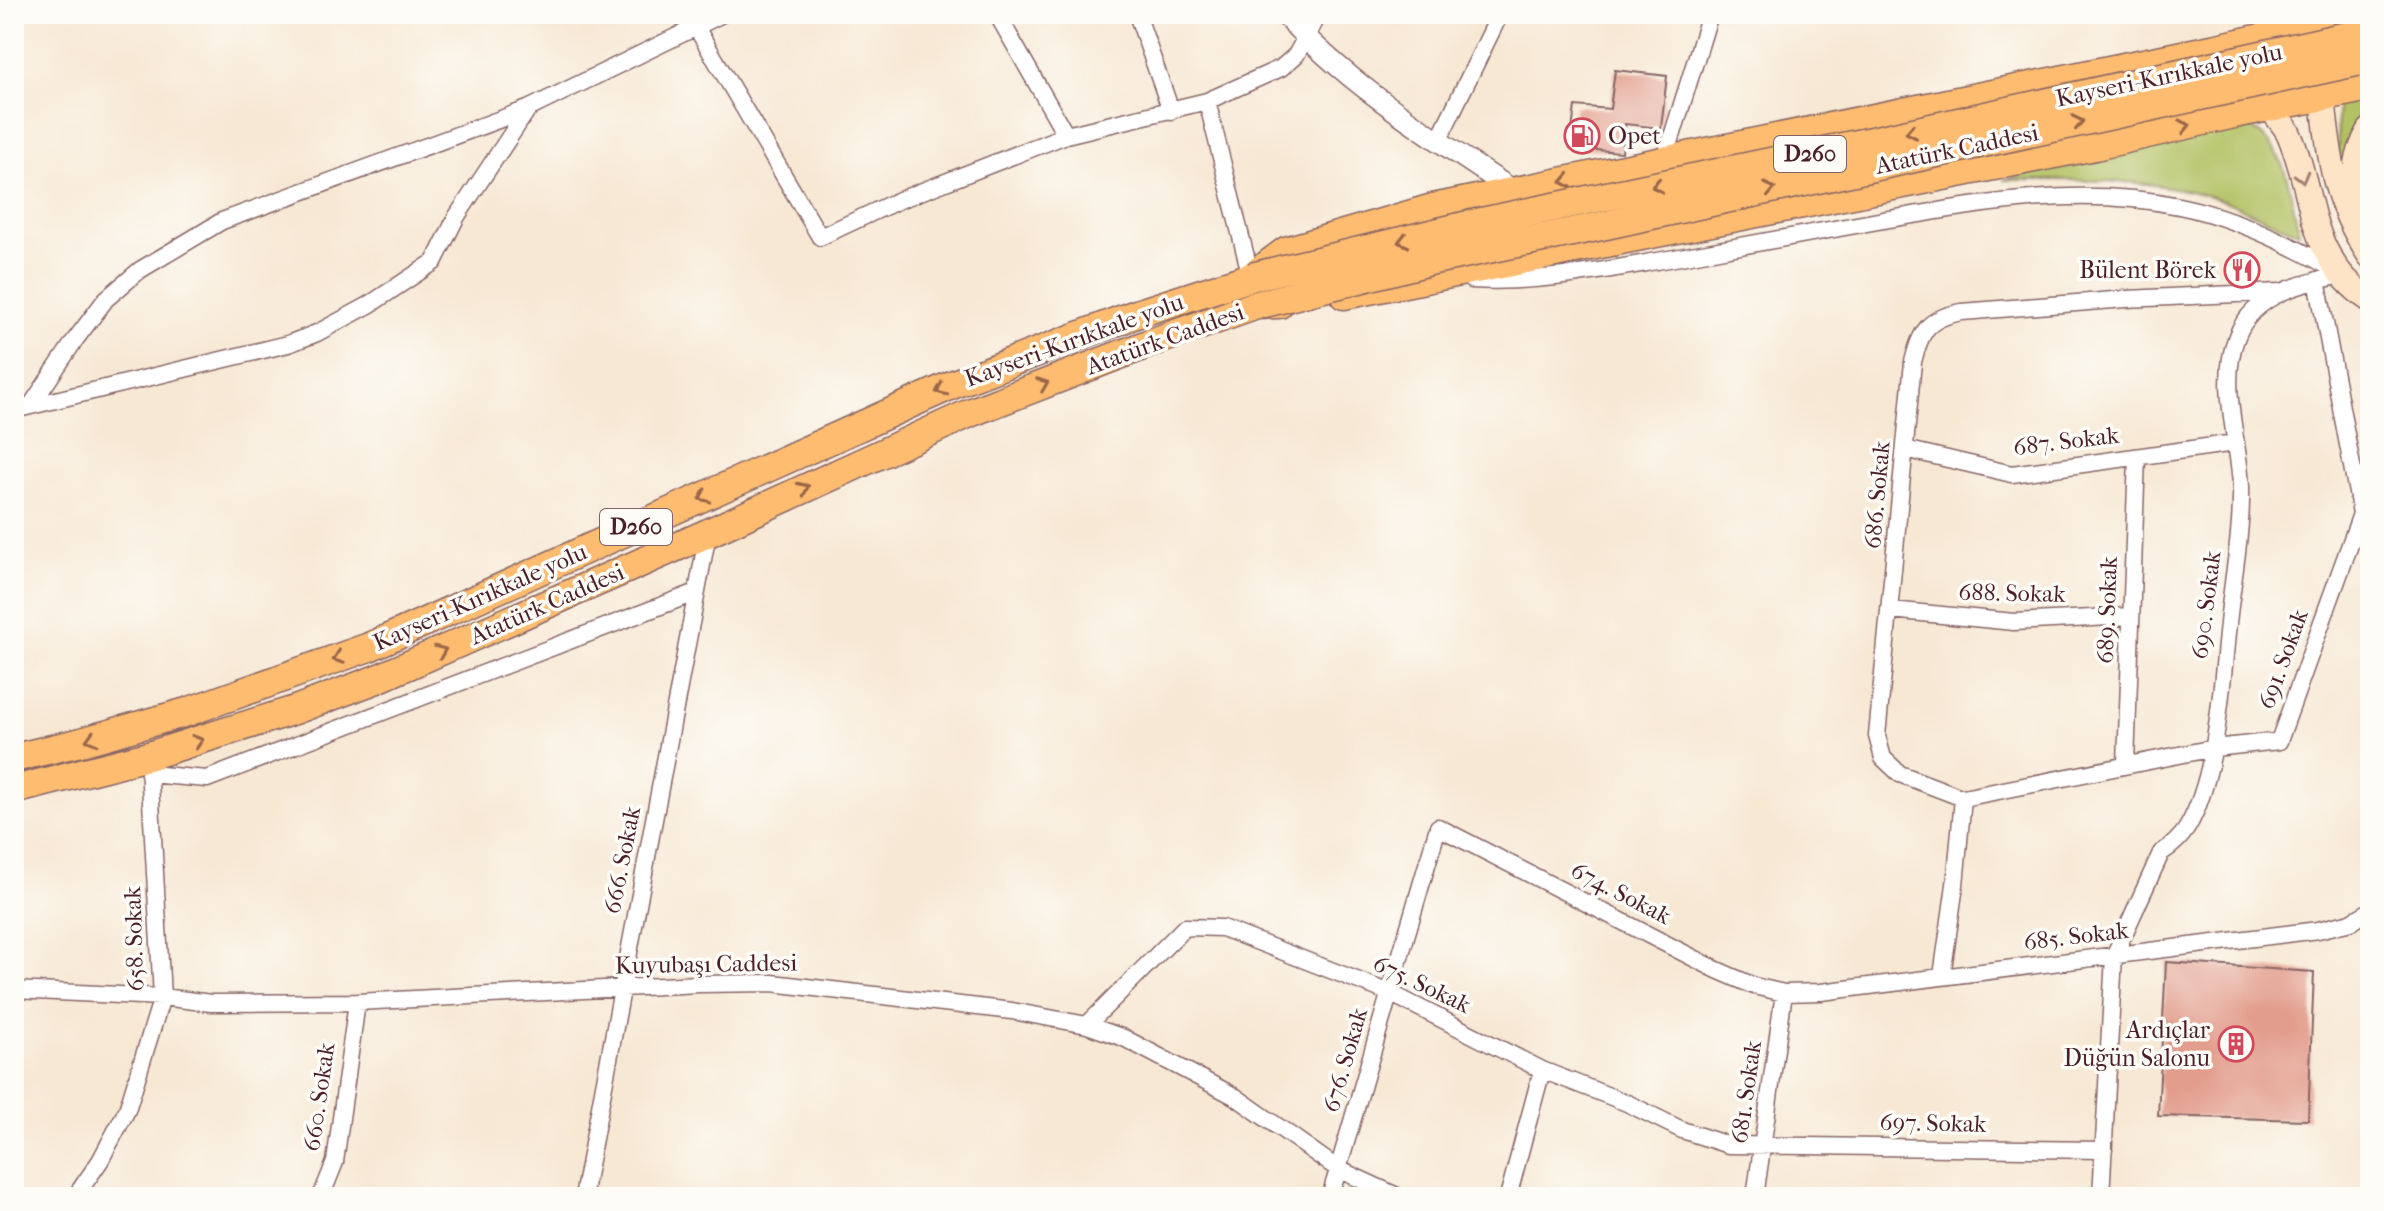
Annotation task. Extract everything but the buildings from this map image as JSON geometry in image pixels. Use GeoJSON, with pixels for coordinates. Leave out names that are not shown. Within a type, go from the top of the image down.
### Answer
{"type":"FeatureCollection","features":[{"type":"Feature","properties":{"kind":"highway"},"geometry":{"type":"LineString","coordinates":[[1251,277],[1286,251],[1433,208],[2217,48],[2276,24],[2366,14]]}},
{"type":"Feature","properties":{"kind":"highway","name":"Kayseri-Kırıkkale yolu"},"geometry":{"type":"LineString","coordinates":[[14,758],[187,712],[369,647],[954,384],[1136,314],[1251,277],[1472,224],[1886,138],[2370,31]]}},
{"type":"Feature","properties":{"kind":"highway","name":"Atatürk Caddesi"},"geometry":{"type":"LineString","coordinates":[[14,790],[149,765],[377,679],[972,412],[1257,305],[1434,260],[2370,59]]}},
{"type":"Feature","properties":{"kind":"highway"},"geometry":{"type":"LineString","coordinates":[[1257,305],[1307,302],[1431,278],[2095,146],[2370,87]]}},
{"type":"Feature","properties":{"kind":"main road"},"geometry":{"type":"LineString","coordinates":[[2323,97],[2335,186],[2351,225],[2365,247]]}},
{"type":"Feature","properties":{"kind":"main road"},"geometry":{"type":"LineString","coordinates":[[2269,107],[2286,128],[2294,148],[2317,232],[2326,253],[2343,275],[2370,300]]}},
{"type":"Feature","properties":{"kind":"main road"},"geometry":{"type":"LineString","coordinates":[[2365,247],[2354,223],[2354,176],[2370,130]]}},
{"type":"Feature","properties":{"kind":"street"},"geometry":{"type":"LineString","coordinates":[[32,404],[106,299],[140,270],[222,221],[528,109],[722,14]]}},
{"type":"Feature","properties":{"kind":"street"},"geometry":{"type":"LineString","coordinates":[[997,14],[1066,135]]}},
{"type":"Feature","properties":{"kind":"street"},"geometry":{"type":"LineString","coordinates":[[1137,14],[1171,111]]}},
{"type":"Feature","properties":{"kind":"street"},"geometry":{"type":"LineString","coordinates":[[1284,14],[1348,76],[1514,191]]}},
{"type":"Feature","properties":{"kind":"street"},"geometry":{"type":"LineString","coordinates":[[696,27],[820,237],[912,195],[1066,135],[1207,101],[1281,68],[1296,55],[1319,14]]}},
{"type":"Feature","properties":{"kind":"street"},"geometry":{"type":"LineString","coordinates":[[1438,141],[1500,14]]}},
{"type":"Feature","properties":{"kind":"street"},"geometry":{"type":"LineString","coordinates":[[1664,162],[1710,14]]}},
{"type":"Feature","properties":{"kind":"street"},"geometry":{"type":"LineString","coordinates":[[2322,19],[2336,58],[2337,82],[2323,97]]}},
{"type":"Feature","properties":{"kind":"street"},"geometry":{"type":"LineString","coordinates":[[2269,107],[2260,71],[2264,51],[2276,24]]}},
{"type":"Feature","properties":{"kind":"street"},"geometry":{"type":"LineString","coordinates":[[2217,48],[2240,56],[2253,70],[2254,84],[2250,97],[2234,114]]}},
{"type":"Feature","properties":{"kind":"street"},"geometry":{"type":"LineString","coordinates":[[1207,101],[1251,277]]}},
{"type":"Feature","properties":{"kind":"street"},"geometry":{"type":"LineString","coordinates":[[14,410],[288,344],[317,333],[369,305],[434,262],[457,216],[528,109]]}},
{"type":"Feature","properties":{"kind":"street"},"geometry":{"type":"LineString","coordinates":[[1431,278],[1477,281],[1569,277],[1984,203],[2065,196],[2138,199],[2208,213],[2261,232],[2343,275]]}},
{"type":"Feature","properties":{"kind":"street","name":"690. Sokak"},"geometry":{"type":"LineString","coordinates":[[2114,956],[2161,853],[2175,843],[2187,827],[2214,748],[2241,510],[2240,465],[2229,382],[2237,335],[2262,303],[2280,292],[2343,275]]}},
{"type":"Feature","properties":{"kind":"street","name":"691. Sokak"},"geometry":{"type":"LineString","coordinates":[[1963,798],[2214,748],[2279,741],[2365,516],[2317,280]]}},
{"type":"Feature","properties":{"kind":"street","name":"686. Sokak"},"geometry":{"type":"LineString","coordinates":[[1963,798],[1900,774],[1883,758],[1877,736],[1913,362],[1920,337],[1931,322],[1947,314],[2112,300],[2280,292]]}},
{"type":"Feature","properties":{"kind":"street","name":"687. Sokak"},"geometry":{"type":"LineString","coordinates":[[1905,449],[2012,474],[2235,443]]}},
{"type":"Feature","properties":{"kind":"street","name":"689. Sokak"},"geometry":{"type":"LineString","coordinates":[[2126,764],[2137,457]]}},
{"type":"Feature","properties":{"kind":"street","name":"666. Sokak"},"geometry":{"type":"LineString","coordinates":[[583,1197],[708,533]]}},
{"type":"Feature","properties":{"kind":"street"},"geometry":{"type":"LineString","coordinates":[[149,765],[207,779],[697,592]]}},
{"type":"Feature","properties":{"kind":"street","name":"688. Sokak"},"geometry":{"type":"LineString","coordinates":[[1891,610],[2014,622],[2131,616]]}},
{"type":"Feature","properties":{"kind":"street","name":"658. Sokak"},"geometry":{"type":"LineString","coordinates":[[75,1197],[100,1161],[127,1110],[162,997],[149,765]]}},
{"type":"Feature","properties":{"kind":"street"},"geometry":{"type":"LineString","coordinates":[[1942,976],[1963,798]]}},
{"type":"Feature","properties":{"kind":"street","name":"676. Sokak"},"geometry":{"type":"LineString","coordinates":[[1330,1197],[1438,827]]}},
{"type":"Feature","properties":{"kind":"street","name":"674. Sokak"},"geometry":{"type":"LineString","coordinates":[[1438,827],[1717,970],[1754,986],[1784,993]]}},
{"type":"Feature","properties":{"kind":"street","name":"685. Sokak"},"geometry":{"type":"LineString","coordinates":[[1784,993],[1821,992],[2318,930],[2351,922],[2370,911]]}},
{"type":"Feature","properties":{"kind":"street","name":"675. Sokak"},"geometry":{"type":"LineString","coordinates":[[1087,1025],[1185,927],[1222,928],[1390,993],[1542,1070],[1627,1103],[1682,1130],[1728,1145],[1763,1145]]}},
{"type":"Feature","properties":{"kind":"street"},"geometry":{"type":"LineString","coordinates":[[2101,1197],[2114,956]]}},
{"type":"Feature","properties":{"kind":"street","name":"Kuyubaşı Caddesi"},"geometry":{"type":"LineString","coordinates":[[14,990],[162,997],[211,1003],[357,1002],[772,983],[1012,1011],[1087,1025],[1124,1038],[1236,1097],[1338,1169],[1399,1197]]}},
{"type":"Feature","properties":{"kind":"street","name":"681. Sokak"},"geometry":{"type":"LineString","coordinates":[[1755,1197],[1784,993]]}},
{"type":"Feature","properties":{"kind":"street","name":"660. Sokak"},"geometry":{"type":"LineString","coordinates":[[321,1197],[335,1162],[357,1002]]}},
{"type":"Feature","properties":{"kind":"street"},"geometry":{"type":"LineString","coordinates":[[1508,1197],[1542,1070]]}},
{"type":"Feature","properties":{"kind":"street","name":"697. Sokak"},"geometry":{"type":"LineString","coordinates":[[1763,1145],[2104,1150]]}},
{"type":"Feature","properties":{"kind":"green space"},"geometry":{"type":"Polygon","coordinates":[[[2370,96],[2364,127],[2345,179],[2338,149],[2337,103],[2370,96]]]}},
{"type":"Feature","properties":{"kind":"green space"},"geometry":{"type":"Polygon","coordinates":[[[2251,128],[2273,147],[2280,160],[2290,188],[2299,232],[2213,197],[2161,186],[2109,181],[2003,180],[2202,133],[2251,128]]]}},
{"type":"Feature","properties":{"kind":"place","name":"Opet"},"geometry":{"type":"Point","coordinates":[1582,136]}},
{"type":"Feature","properties":{"kind":"place","name":"Bülent Börek"},"geometry":{"type":"Point","coordinates":[2242,270]}},
{"type":"Feature","properties":{"kind":"place","name":"Ardıçlar Düğün Salonu"},"geometry":{"type":"Point","coordinates":[2236,1044]}}]}
